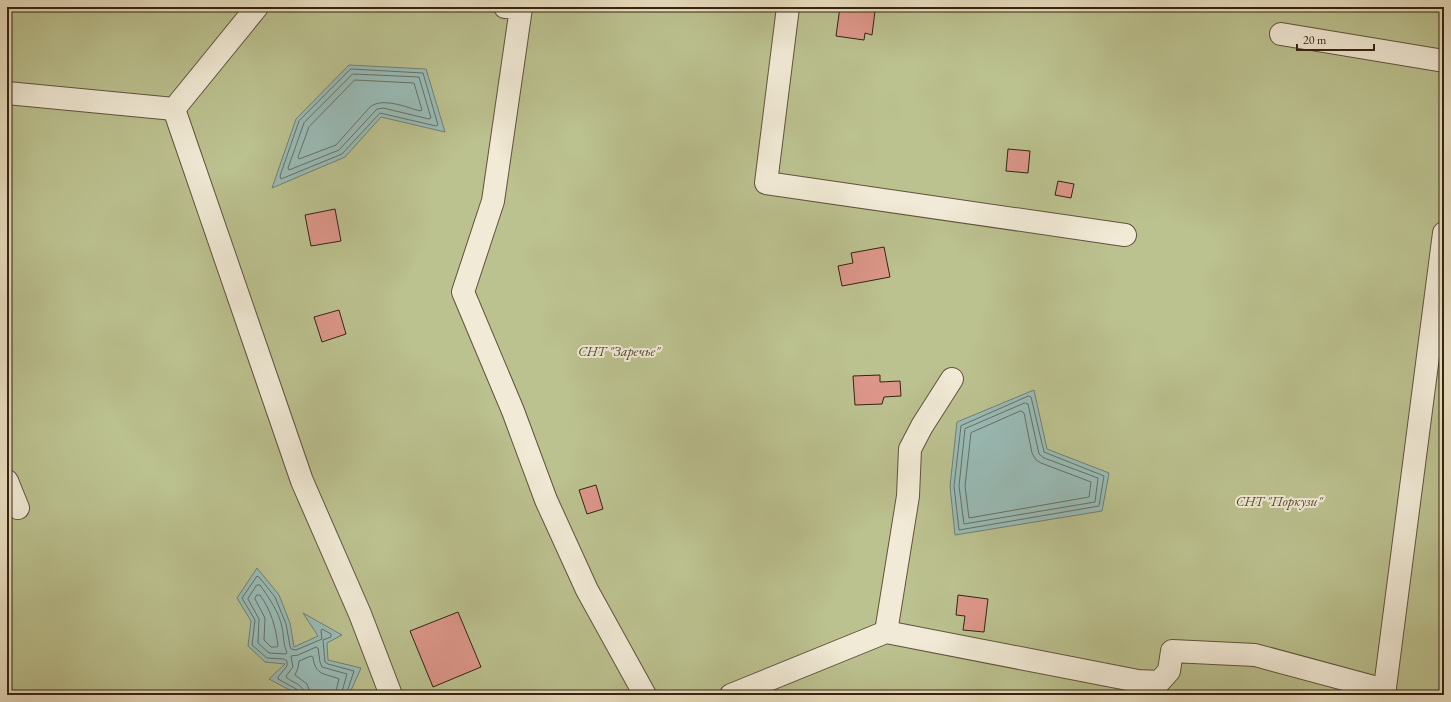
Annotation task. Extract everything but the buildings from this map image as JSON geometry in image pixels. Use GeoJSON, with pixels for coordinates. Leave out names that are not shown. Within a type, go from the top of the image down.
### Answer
{"type":"FeatureCollection","features":[{"type":"Feature","properties":{"kind":"street"},"geometry":{"type":"LineString","coordinates":[[174,109],[257,7]]}},
{"type":"Feature","properties":{"kind":"street"},"geometry":{"type":"LineString","coordinates":[[516,7],[493,201],[463,292],[513,411],[546,500],[587,590],[645,695]]}},
{"type":"Feature","properties":{"kind":"street"},"geometry":{"type":"LineString","coordinates":[[788,7],[766,183],[1124,235]]}},
{"type":"Feature","properties":{"kind":"street"},"geometry":{"type":"LineString","coordinates":[[1281,34],[1444,61]]}},
{"type":"Feature","properties":{"kind":"street"},"geometry":{"type":"LineString","coordinates":[[7,93],[174,109]]}},
{"type":"Feature","properties":{"kind":"street"},"geometry":{"type":"LineString","coordinates":[[174,109],[302,481],[360,614],[391,695]]}},
{"type":"Feature","properties":{"kind":"street"},"geometry":{"type":"LineString","coordinates":[[732,695],[886,632],[1138,681],[1159,682],[1169,671],[1172,651],[1255,655],[1384,692],[1444,233]]}},
{"type":"Feature","properties":{"kind":"street"},"geometry":{"type":"LineString","coordinates":[[886,632],[908,496],[910,448],[952,378]]}},
{"type":"Feature","properties":{"kind":"street"},"geometry":{"type":"LineString","coordinates":[[7,481],[18,508]]}},
{"type":"Feature","properties":{"kind":"green space","name":"СНТ \"Заречье\""},"geometry":{"type":"Polygon","coordinates":[[[7,7],[1444,7],[1444,695],[7,695],[7,7]]]}},
{"type":"Feature","properties":{"kind":"water"},"geometry":{"type":"Polygon","coordinates":[[[349,65],[426,69],[445,132],[381,117],[345,157],[272,188],[296,119],[349,65]]]}},
{"type":"Feature","properties":{"kind":"water"},"geometry":{"type":"Polygon","coordinates":[[[1034,390],[1047,449],[1109,473],[1102,511],[955,535],[950,486],[957,422],[1034,390]]]}},
{"type":"Feature","properties":{"kind":"water"},"geometry":{"type":"Polygon","coordinates":[[[257,568],[279,595],[290,623],[294,647],[318,636],[303,613],[342,635],[327,643],[328,660],[361,668],[349,695],[299,695],[269,679],[285,664],[265,662],[248,646],[251,621],[237,598],[257,568]]]}},
{"type":"Feature","properties":{"kind":"park label","name":"СНТ \"Поркузи\""},"geometry":{"type":"Point","coordinates":[1279,501]}}]}
